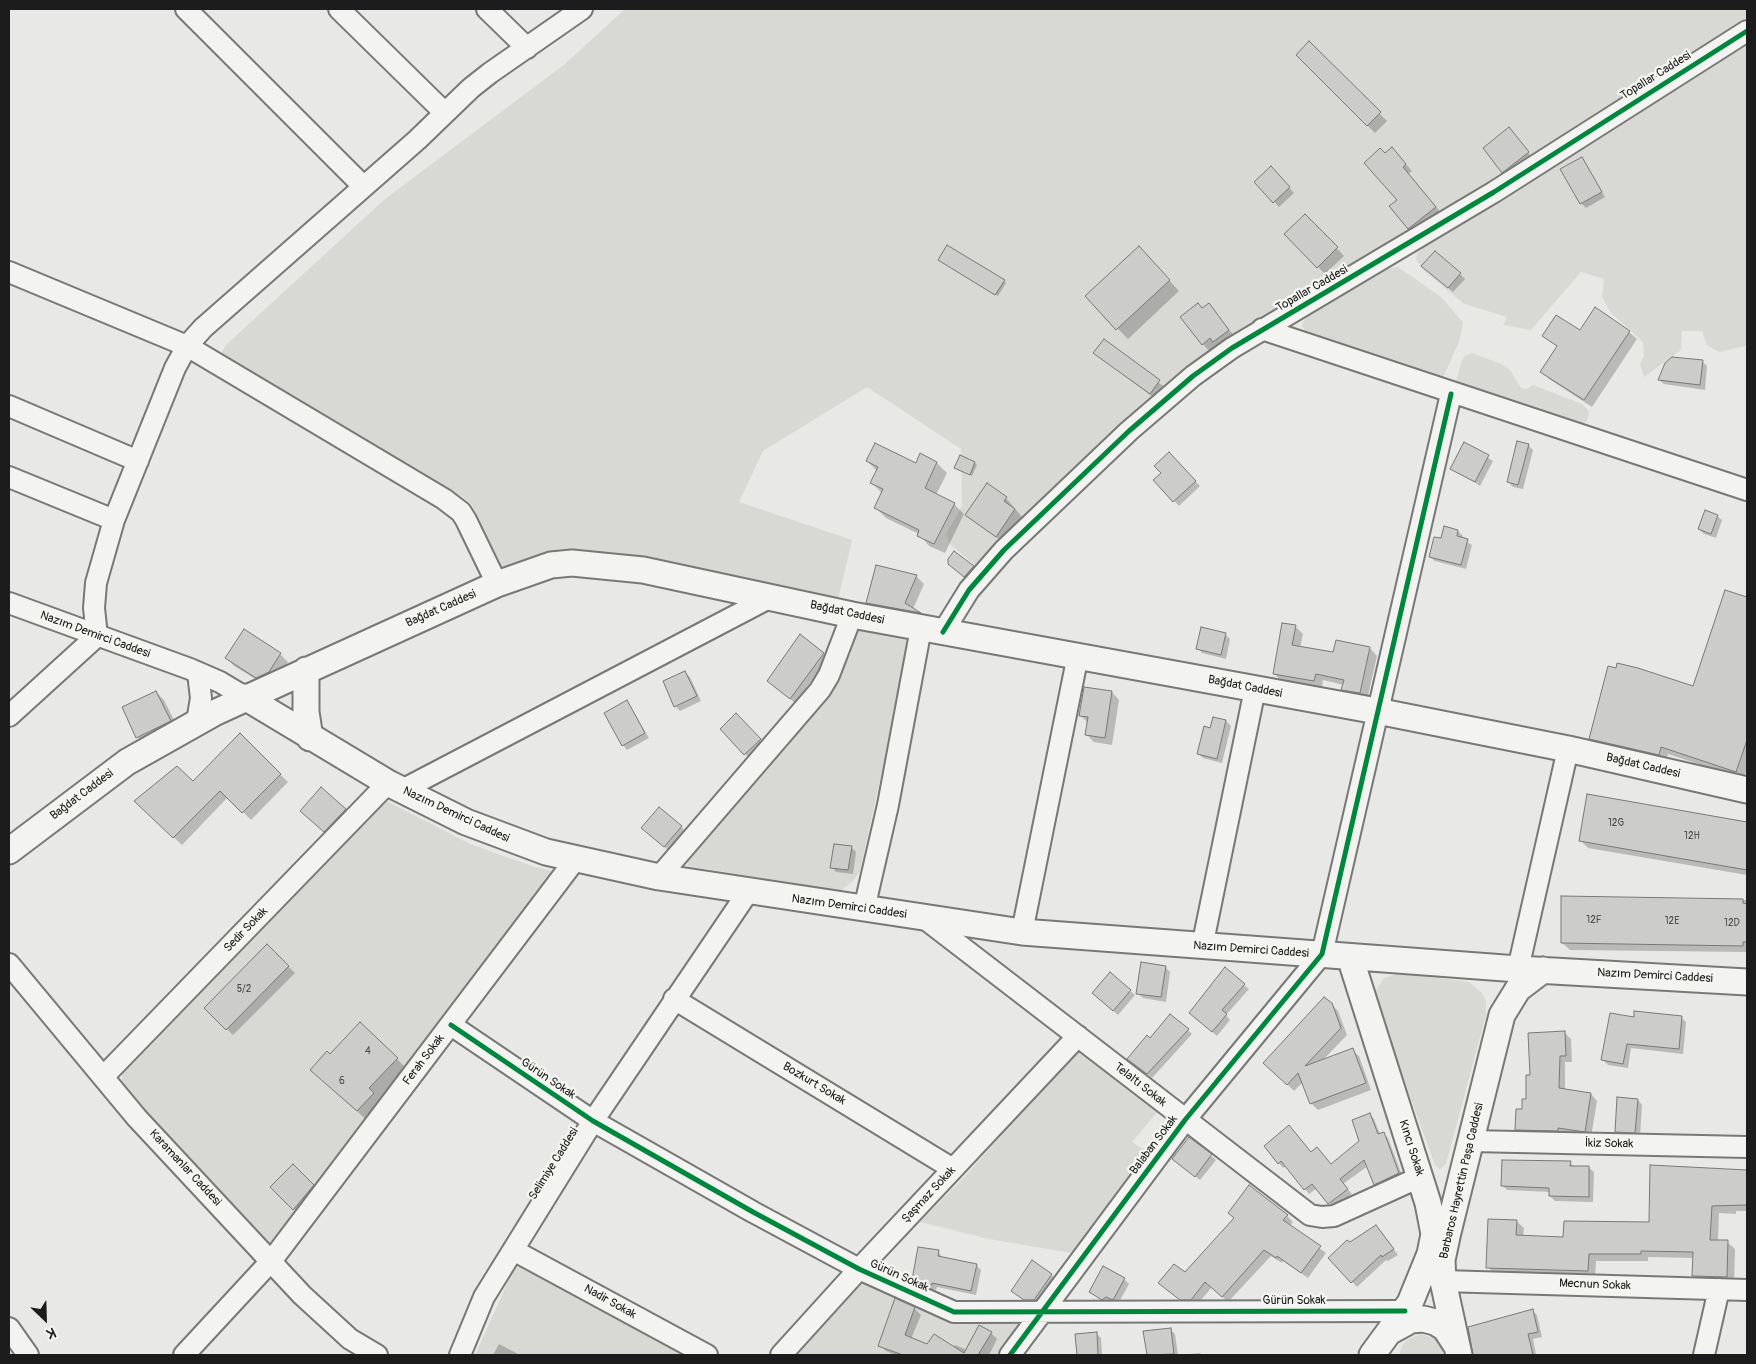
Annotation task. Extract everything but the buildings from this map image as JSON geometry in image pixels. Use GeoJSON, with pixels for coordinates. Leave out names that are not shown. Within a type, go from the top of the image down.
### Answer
{"type":"FeatureCollection","features":[{"type":"Feature","properties":{"kind":"main road","name":"Bağdat Caddesi"},"geometry":{"type":"LineString","coordinates":[[9,851],[113,772],[197,722],[245,697],[497,584],[551,565],[572,563],[642,570],[771,596],[852,615],[1377,711],[1568,749],[1747,790]]}},
{"type":"Feature","properties":{"kind":"main road"},"geometry":{"type":"LineString","coordinates":[[306,670],[306,712],[310,738]]}},
{"type":"Feature","properties":{"kind":"main road","name":"Nazım Demirci Caddesi"},"geometry":{"type":"LineString","coordinates":[[245,697],[310,738],[395,786],[466,822],[515,843],[575,860],[659,877],[1022,932],[1202,947],[1518,969],[1747,982]]}},
{"type":"Feature","properties":{"kind":"main road","name":"Kıncı Sokak"},"geometry":{"type":"LineString","coordinates":[[1350,957],[1432,1220],[1433,1245],[1422,1277],[1385,1344],[1372,1355]]}},
{"type":"Feature","properties":{"kind":"main road"},"geometry":{"type":"LineString","coordinates":[[1483,966],[1496,990],[1502,1015]]}},
{"type":"Feature","properties":{"kind":"main road"},"geometry":{"type":"LineString","coordinates":[[1502,1015],[1518,989],[1543,970]]}},
{"type":"Feature","properties":{"kind":"main road","name":"Barbaros Hayrettin Paşa Caddesi"},"geometry":{"type":"LineString","coordinates":[[1458,1353],[1443,1281],[1442,1260],[1502,1015]]}},
{"type":"Feature","properties":{"kind":"main road"},"geometry":{"type":"LineString","coordinates":[[1385,1344],[1411,1320],[1423,1319],[1435,1322],[1445,1328],[1453,1338],[1458,1353]]}},
{"type":"Feature","properties":{"kind":"street"},"geometry":{"type":"LineString","coordinates":[[186,9],[363,186]]}},
{"type":"Feature","properties":{"kind":"street"},"geometry":{"type":"LineString","coordinates":[[339,9],[445,112]]}},
{"type":"Feature","properties":{"kind":"street"},"geometry":{"type":"LineString","coordinates":[[487,9],[527,48]]}},
{"type":"Feature","properties":{"kind":"street"},"geometry":{"type":"LineString","coordinates":[[9,716],[97,636],[94,608],[96,583],[114,520],[175,368],[187,346],[203,328],[490,73],[582,9]]}},
{"type":"Feature","properties":{"kind":"street","name":"Topallar Caddesi"},"geometry":{"type":"LineString","coordinates":[[932,630],[1024,530],[1129,431],[1193,376],[1262,329],[1380,261],[1485,197],[1747,31]]}},
{"type":"Feature","properties":{"kind":"street"},"geometry":{"type":"LineString","coordinates":[[9,272],[187,346],[454,505],[466,520],[497,584]]}},
{"type":"Feature","properties":{"kind":"street"},"geometry":{"type":"LineString","coordinates":[[1262,329],[1451,394],[1747,490]]}},
{"type":"Feature","properties":{"kind":"street"},"geometry":{"type":"LineString","coordinates":[[1322,954],[1451,394]]}},
{"type":"Feature","properties":{"kind":"street"},"geometry":{"type":"LineString","coordinates":[[9,406],[138,460]]}},
{"type":"Feature","properties":{"kind":"street"},"geometry":{"type":"LineString","coordinates":[[9,477],[114,520]]}},
{"type":"Feature","properties":{"kind":"street","name":"Sedir Sokak"},"geometry":{"type":"LineString","coordinates":[[103,1077],[395,786],[771,596]]}},
{"type":"Feature","properties":{"kind":"street","name":"Nazım Demirci Caddesi"},"geometry":{"type":"LineString","coordinates":[[9,603],[198,673],[220,682],[245,697]]}},
{"type":"Feature","properties":{"kind":"street"},"geometry":{"type":"LineString","coordinates":[[659,877],[820,690],[829,675],[852,615]]}},
{"type":"Feature","properties":{"kind":"street"},"geometry":{"type":"LineString","coordinates":[[864,909],[932,630]]}},
{"type":"Feature","properties":{"kind":"street"},"geometry":{"type":"LineString","coordinates":[[1022,932],[1078,655]]}},
{"type":"Feature","properties":{"kind":"street"},"geometry":{"type":"LineString","coordinates":[[197,722],[201,698],[198,673]]}},
{"type":"Feature","properties":{"kind":"street"},"geometry":{"type":"LineString","coordinates":[[1202,947],[1255,689]]}},
{"type":"Feature","properties":{"kind":"street"},"geometry":{"type":"LineString","coordinates":[[1518,969],[1568,749]]}},
{"type":"Feature","properties":{"kind":"street","name":"Ferah Sokak"},"geometry":{"type":"LineString","coordinates":[[184,1355],[272,1260],[575,860]]}},
{"type":"Feature","properties":{"kind":"street","name":"Selimiye Caddesi"},"geometry":{"type":"LineString","coordinates":[[460,1355],[484,1297],[512,1250],[593,1121],[748,892]]}},
{"type":"Feature","properties":{"kind":"street","name":"Telaltı Sokak"},"geometry":{"type":"LineString","coordinates":[[924,918],[1310,1214],[1322,1217],[1334,1216],[1420,1177]]}},
{"type":"Feature","properties":{"kind":"street","name":"Balaban Sokak"},"geometry":{"type":"LineString","coordinates":[[1010,1355],[1185,1120],[1322,954]]}},
{"type":"Feature","properties":{"kind":"street","name":"Karamanlar Caddesi"},"geometry":{"type":"LineString","coordinates":[[9,964],[137,1118],[272,1260],[302,1295],[350,1339],[378,1355]]}},
{"type":"Feature","properties":{"kind":"street","name":"Bozkurt Sokak"},"geometry":{"type":"LineString","coordinates":[[674,999],[953,1169]]}},
{"type":"Feature","properties":{"kind":"street","name":"Gürün Sokak"},"geometry":{"type":"LineString","coordinates":[[451,1025],[593,1121],[753,1212],[859,1269],[954,1312],[1405,1310]]}},
{"type":"Feature","properties":{"kind":"street","name":"Şaşmaz Sokak"},"geometry":{"type":"LineString","coordinates":[[781,1355],[859,1269],[1078,1036]]}},
{"type":"Feature","properties":{"kind":"street","name":"İkiz Sokak"},"geometry":{"type":"LineString","coordinates":[[1471,1140],[1747,1147]]}},
{"type":"Feature","properties":{"kind":"street","name":"Nadir Sokak"},"geometry":{"type":"LineString","coordinates":[[512,1250],[707,1355]]}},
{"type":"Feature","properties":{"kind":"street","name":"Mecnun Sokak"},"geometry":{"type":"LineString","coordinates":[[1443,1281],[1747,1290]]}},
{"type":"Feature","properties":{"kind":"street"},"geometry":{"type":"LineString","coordinates":[[1704,1355],[1720,1289]]}},
{"type":"Feature","properties":{"kind":"street"},"geometry":{"type":"LineString","coordinates":[[9,1328],[28,1355]]}},
{"type":"Feature","properties":{"kind":"shaded area"},"geometry":{"type":"Polygon","coordinates":[[[625,9],[1747,9],[1747,17],[1400,239],[1270,313],[1207,353],[1094,452],[976,566],[952,546],[946,534],[962,506],[961,449],[867,387],[763,451],[739,502],[852,540],[838,600],[608,552],[550,551],[501,567],[472,505],[463,497],[223,358],[221,354],[226,345],[385,199],[565,64],[625,9]]]}},
{"type":"Feature","properties":{"kind":"shaded area"},"geometry":{"type":"Polygon","coordinates":[[[1747,45],[1747,344],[1745,346],[1719,352],[1707,345],[1702,331],[1682,331],[1681,350],[1644,377],[1640,364],[1644,356],[1643,342],[1611,313],[1602,297],[1604,279],[1581,272],[1531,330],[1503,325],[1507,317],[1464,304],[1422,269],[1416,259],[1418,252],[1433,240],[1747,45]]]}},
{"type":"Feature","properties":{"kind":"shaded area"},"geometry":{"type":"Polygon","coordinates":[[[1398,267],[1441,297],[1463,322],[1459,342],[1442,380],[1311,339],[1302,326],[1307,314],[1390,268],[1398,267]]]}},
{"type":"Feature","properties":{"kind":"shaded area"},"geometry":{"type":"Polygon","coordinates":[[[1472,353],[1501,364],[1510,370],[1521,388],[1527,389],[1533,385],[1582,404],[1589,411],[1588,419],[1584,424],[1459,387],[1456,385],[1456,381],[1462,360],[1465,356],[1472,353]]]}},
{"type":"Feature","properties":{"kind":"shaded area"},"geometry":{"type":"Polygon","coordinates":[[[860,626],[912,635],[860,871],[854,880],[841,891],[688,866],[687,859],[837,675],[860,626]]]}},
{"type":"Feature","properties":{"kind":"shaded area"},"geometry":{"type":"Polygon","coordinates":[[[383,799],[470,844],[535,867],[558,872],[272,1250],[126,1091],[122,1083],[122,1074],[383,799]]]}},
{"type":"Feature","properties":{"kind":"shaded area"},"geometry":{"type":"Polygon","coordinates":[[[1400,973],[1469,982],[1482,993],[1486,1002],[1486,1015],[1446,1164],[1440,1169],[1435,1165],[1375,1000],[1375,992],[1384,978],[1400,973]]]}},
{"type":"Feature","properties":{"kind":"shaded area"},"geometry":{"type":"Polygon","coordinates":[[[1082,1043],[1159,1110],[1132,1142],[1152,1155],[1077,1254],[989,1239],[920,1222],[970,1171],[1082,1043]]]}},
{"type":"Feature","properties":{"kind":"shaded area"},"geometry":{"type":"Polygon","coordinates":[[[521,1263],[694,1355],[475,1355],[512,1273],[521,1263]]]}},
{"type":"Feature","properties":{"kind":"shaded area"},"geometry":{"type":"Polygon","coordinates":[[[862,1281],[950,1320],[1025,1324],[1000,1355],[792,1355],[862,1281]]]}},
{"type":"Feature","properties":{"kind":"shaded area"},"geometry":{"type":"Polygon","coordinates":[[[1421,1334],[1435,1339],[1441,1345],[1444,1355],[1399,1355],[1402,1346],[1407,1340],[1421,1334]]]}},
{"type":"Feature","properties":{"kind":"cycle path"},"geometry":{"type":"LineString","coordinates":[[943,632],[969,590],[1004,550],[1129,431],[1193,376],[1232,348],[1494,192],[1747,31]]}},
{"type":"Feature","properties":{"kind":"cycle path"},"geometry":{"type":"LineString","coordinates":[[1010,1355],[1185,1120],[1322,954],[1451,394]]}},
{"type":"Feature","properties":{"kind":"cycle path"},"geometry":{"type":"LineString","coordinates":[[451,1025],[593,1121],[753,1212],[859,1269],[954,1312],[1405,1311]]}}]}
